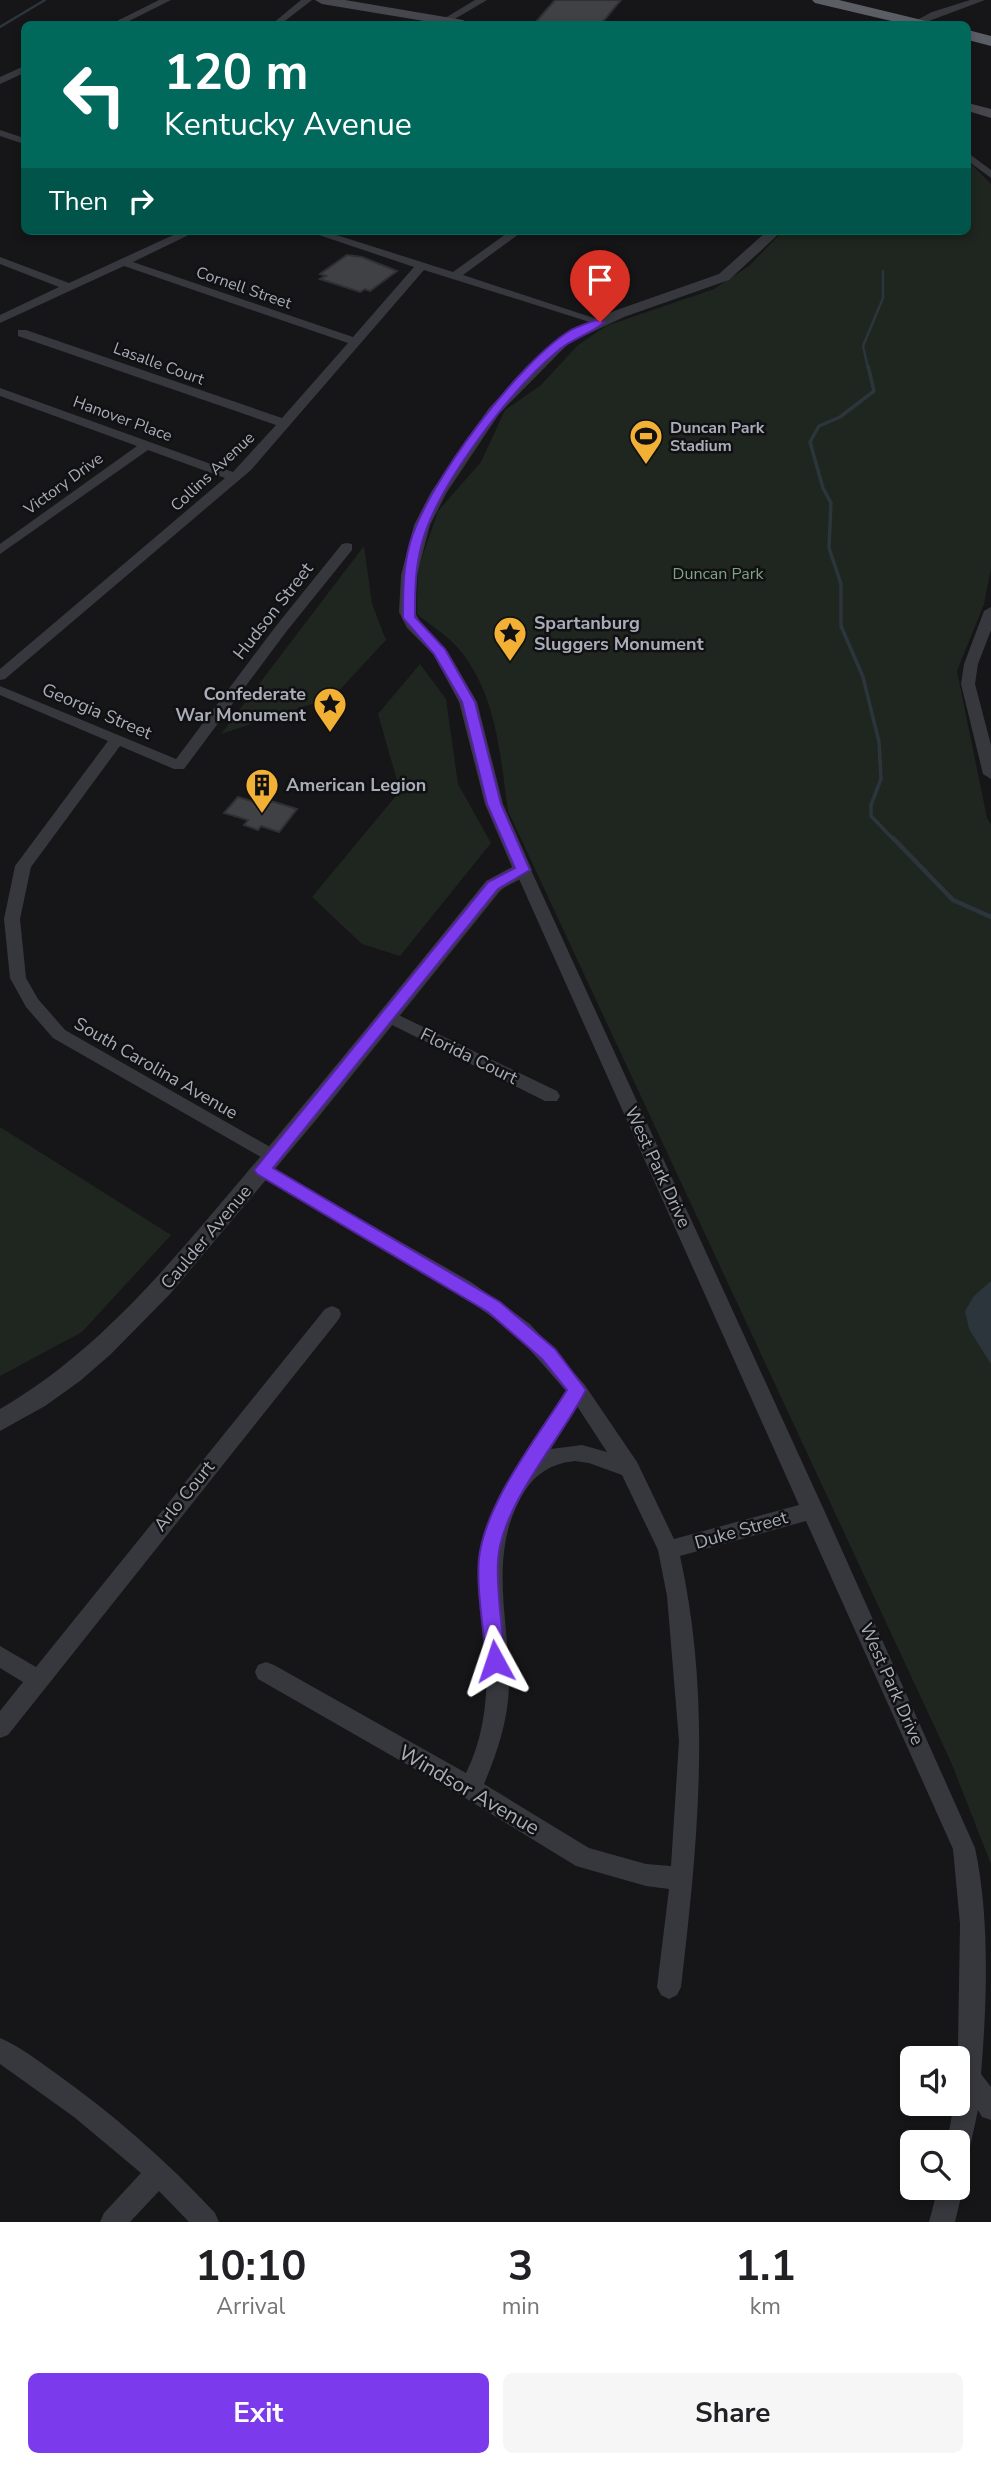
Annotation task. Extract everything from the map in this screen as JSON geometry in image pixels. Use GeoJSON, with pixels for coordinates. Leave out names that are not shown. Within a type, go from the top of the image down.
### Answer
{"type":"FeatureCollection","features":[{"type":"Feature","properties":{"kind":"highway"},"geometry":{"type":"LineString","coordinates":[[820,0],[906,21]]}},
{"type":"Feature","properties":{"kind":"highway"},"geometry":{"type":"LineString","coordinates":[[971,36],[991,41]]}},
{"type":"Feature","properties":{"kind":"main road"},"geometry":{"type":"LineString","coordinates":[[322,0],[445,21]]}},
{"type":"Feature","properties":{"kind":"main road"},"geometry":{"type":"LineString","coordinates":[[971,110],[991,114]]}},
{"type":"Feature","properties":{"kind":"street"},"geometry":{"type":"LineString","coordinates":[[122,21],[166,0]]}},
{"type":"Feature","properties":{"kind":"street"},"geometry":{"type":"LineString","coordinates":[[280,21],[307,0]]}},
{"type":"Feature","properties":{"kind":"street"},"geometry":{"type":"LineString","coordinates":[[445,21],[482,0]]}},
{"type":"Feature","properties":{"kind":"street"},"geometry":{"type":"LineString","coordinates":[[923,21],[935,14],[980,0]]}},
{"type":"Feature","properties":{"kind":"street"},"geometry":{"type":"LineString","coordinates":[[0,81],[21,70]]}},
{"type":"Feature","properties":{"kind":"street"},"geometry":{"type":"LineString","coordinates":[[0,134],[21,140]]}},
{"type":"Feature","properties":{"kind":"street"},"geometry":{"type":"LineString","coordinates":[[971,158],[991,175]]}},
{"type":"Feature","properties":{"kind":"street"},"geometry":{"type":"LineString","coordinates":[[0,319],[182,235]]}},
{"type":"Feature","properties":{"kind":"street"},"geometry":{"type":"LineString","coordinates":[[330,235],[600,322]]}},
{"type":"Feature","properties":{"kind":"street"},"geometry":{"type":"LineString","coordinates":[[456,275],[511,235]]}},
{"type":"Feature","properties":{"kind":"street","name":"West Park Drive"},"geometry":{"type":"LineString","coordinates":[[771,235],[724,277],[576,332],[549,353],[498,405],[439,492],[416,541],[407,592],[409,618],[440,652],[468,702],[494,804],[964,1848],[973,1892],[970,2079]]}},
{"type":"Feature","properties":{"kind":"street"},"geometry":{"type":"LineString","coordinates":[[0,260],[69,287]]}},
{"type":"Feature","properties":{"kind":"street","name":"Cornell Street"},"geometry":{"type":"LineString","coordinates":[[122,262],[356,341]]}},
{"type":"Feature","properties":{"kind":"street","name":"Collins Avenue"},"geometry":{"type":"LineString","coordinates":[[0,676],[235,477],[286,424],[422,265]]}},
{"type":"Feature","properties":{"kind":"street"},"geometry":{"type":"LineString","coordinates":[[568,311],[619,314]]}},
{"type":"Feature","properties":{"kind":"street"},"geometry":{"type":"LineString","coordinates":[[568,311],[576,319],[576,332]]}},
{"type":"Feature","properties":{"kind":"street","name":"Lasalle Court"},"geometry":{"type":"LineString","coordinates":[[22,333],[286,424]]}},
{"type":"Feature","properties":{"kind":"street","name":"Hanover Place"},"geometry":{"type":"LineString","coordinates":[[0,392],[235,477]]}},
{"type":"Feature","properties":{"kind":"street","name":"Victory Drive"},"geometry":{"type":"LineString","coordinates":[[0,550],[146,445]]}},
{"type":"Feature","properties":{"kind":"street","name":"Hudson Street"},"geometry":{"type":"LineString","coordinates":[[178,766],[347,547]]}},
{"type":"Feature","properties":{"kind":"street"},"geometry":{"type":"LineString","coordinates":[[991,611],[971,664],[968,684],[991,774]]}},
{"type":"Feature","properties":{"kind":"street","name":"Georgia Street"},"geometry":{"type":"LineString","coordinates":[[0,690],[178,766]]}},
{"type":"Feature","properties":{"kind":"street","name":"South Carolina Avenue"},"geometry":{"type":"LineString","coordinates":[[116,741],[23,866],[12,919],[15,968],[25,991],[49,1025],[102,1061],[494,1307],[548,1354],[577,1390],[630,1468],[655,1515],[668,1550]]}},
{"type":"Feature","properties":{"kind":"street"},"geometry":{"type":"LineString","coordinates":[[0,888],[23,866]]}},
{"type":"Feature","properties":{"kind":"street","name":"Caulder Avenue"},"geometry":{"type":"LineString","coordinates":[[0,1421],[76,1372],[121,1333],[268,1163],[493,886],[506,876],[523,870]]}},
{"type":"Feature","properties":{"kind":"street","name":"Florida Court"},"geometry":{"type":"LineString","coordinates":[[388,1016],[551,1096]]}},
{"type":"Feature","properties":{"kind":"street","name":"Arlo Court"},"geometry":{"type":"LineString","coordinates":[[0,1728],[332,1314]]}},
{"type":"Feature","properties":{"kind":"street"},"geometry":{"type":"LineString","coordinates":[[470,1788],[479,1770],[492,1725],[498,1686],[489,1559],[501,1517],[528,1467],[577,1390]]}},
{"type":"Feature","properties":{"kind":"street"},"geometry":{"type":"LineString","coordinates":[[528,1467],[559,1455],[575,1453],[595,1455],[620,1467],[630,1468]]}},
{"type":"Feature","properties":{"kind":"street","name":"Duke Street"},"geometry":{"type":"LineString","coordinates":[[668,1550],[814,1510]]}},
{"type":"Feature","properties":{"kind":"street"},"geometry":{"type":"LineString","coordinates":[[668,1550],[680,1609],[690,1741],[682,1879],[669,1987]]}},
{"type":"Feature","properties":{"kind":"street"},"geometry":{"type":"LineString","coordinates":[[0,1656],[38,1680]]}},
{"type":"Feature","properties":{"kind":"street","name":"Windsor Avenue"},"geometry":{"type":"LineString","coordinates":[[266,1672],[470,1788],[584,1858],[646,1875],[682,1879]]}},
{"type":"Feature","properties":{"kind":"street"},"geometry":{"type":"LineString","coordinates":[[0,2050],[106,2124],[159,2172],[206,2222]]}},
{"type":"Feature","properties":{"kind":"street"},"geometry":{"type":"LineString","coordinates":[[970,2079],[991,2108]]}},
{"type":"Feature","properties":{"kind":"street"},"geometry":{"type":"LineString","coordinates":[[113,2222],[159,2172]]}},
{"type":"Feature","properties":{"kind":"street"},"geometry":{"type":"LineString","coordinates":[[942,2222],[947,2200]]}},
{"type":"Feature","properties":{"kind":"green space","name":"Duncan Park"},"geometry":{"type":"Polygon","coordinates":[[[971,164],[991,184],[991,568],[984,604],[957,671],[987,818],[991,824],[991,1864],[951,1762],[508,811],[495,726],[482,686],[459,649],[417,614],[418,569],[438,511],[481,462],[505,410],[541,385],[578,345],[606,326],[714,289],[749,266],[779,235],[971,235],[971,164]]]}},
{"type":"Feature","properties":{"kind":"green space"},"geometry":{"type":"Polygon","coordinates":[[[364,546],[372,604],[386,640],[333,697],[221,734],[364,546]]]}},
{"type":"Feature","properties":{"kind":"green space"},"geometry":{"type":"Polygon","coordinates":[[[420,664],[446,699],[458,784],[491,843],[400,956],[362,944],[312,897],[400,791],[378,714],[420,664]]]}},
{"type":"Feature","properties":{"kind":"green space"},"geometry":{"type":"Polygon","coordinates":[[[0,1127],[171,1235],[82,1332],[0,1376],[0,1127]]]}},
{"type":"Feature","properties":{"kind":"shaded area"},"geometry":{"type":"Polygon","coordinates":[[[991,1281],[991,1364],[969,1329],[965,1311],[974,1296],[991,1281]]]}},
{"type":"Feature","properties":{"kind":"building"},"geometry":{"type":"Polygon","coordinates":[[[555,0],[621,0],[604,21],[537,21],[555,0]]]}},
{"type":"Feature","properties":{"kind":"building"},"geometry":{"type":"Polygon","coordinates":[[[347,255],[362,257],[397,271],[370,291],[365,289],[360,292],[320,279],[326,276],[320,274],[347,255]]]}},
{"type":"Feature","properties":{"kind":"building","name":"American Legion"},"geometry":{"type":"Polygon","coordinates":[[[238,797],[264,805],[268,800],[297,809],[279,832],[261,826],[258,830],[244,825],[248,820],[224,813],[238,797]]]}},
{"type":"Feature","properties":{"kind":"waterway"},"geometry":{"type":"LineString","coordinates":[[0,27],[45,0]]}},
{"type":"Feature","properties":{"kind":"waterway"},"geometry":{"type":"LineString","coordinates":[[868,368],[863,346],[883,298],[883,271]]}},
{"type":"Feature","properties":{"kind":"waterway"},"geometry":{"type":"LineString","coordinates":[[868,366],[874,391],[840,417],[819,426],[810,442],[823,488],[831,503],[829,548],[841,584],[841,626],[863,677],[879,742],[881,779],[871,805],[871,816],[894,840]]}},
{"type":"Feature","properties":{"kind":"waterway"},"geometry":{"type":"LineString","coordinates":[[893,838],[953,900],[991,917]]}},
{"type":"Feature","properties":{"kind":"place","name":"Duncan Park Stadium"},"geometry":{"type":"Point","coordinates":[646,466]}},
{"type":"Feature","properties":{"kind":"place","name":"Spartanburg Sluggers Monument"},"geometry":{"type":"Point","coordinates":[510,663]}},
{"type":"Feature","properties":{"kind":"place","name":"Confederate War Monument"},"geometry":{"type":"Point","coordinates":[330,734]}},
{"type":"Feature","properties":{"kind":"place","name":"American Legion"},"geometry":{"type":"Point","coordinates":[262,815]}},
{"type":"Feature","properties":{"kind":"route"},"geometry":{"type":"LineString","coordinates":[[495,1661],[489,1586],[489,1559],[494,1538],[510,1497],[577,1390],[548,1354],[523,1329],[494,1307],[262,1170],[493,886],[506,876],[523,870],[487,784],[473,712],[456,676],[440,652],[409,618],[409,575],[416,541],[431,505],[455,473],[494,411],[554,348],[576,332],[600,322]]}}]}
